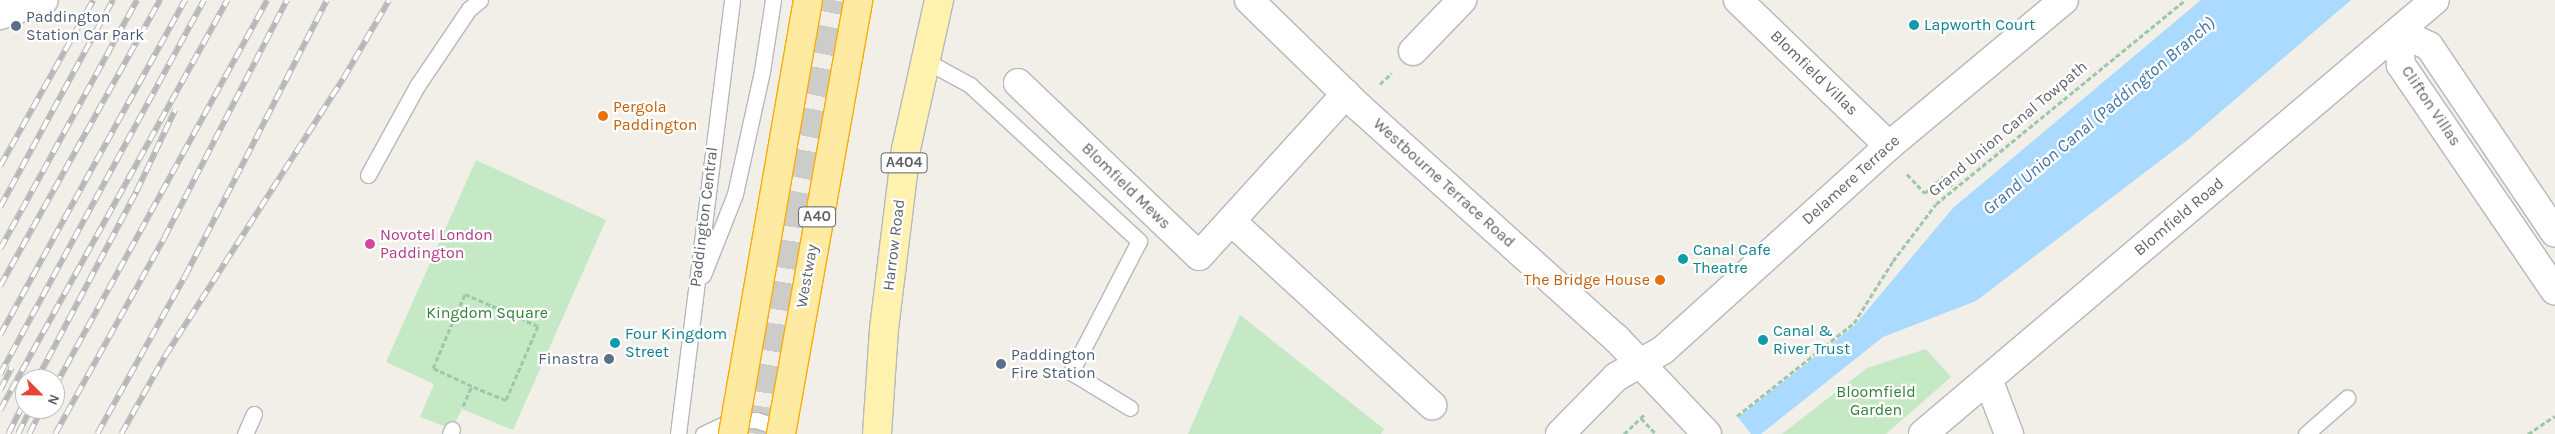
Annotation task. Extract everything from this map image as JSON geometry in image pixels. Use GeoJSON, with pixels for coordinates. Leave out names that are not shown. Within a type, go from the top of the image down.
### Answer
{"type":"FeatureCollection","features":[{"type":"Feature","properties":{"kind":"highway"},"geometry":{"type":"LineString","coordinates":[[733,434],[808,0]]}},
{"type":"Feature","properties":{"kind":"highway","name":"Westway"},"geometry":{"type":"LineString","coordinates":[[780,434],[858,0]]}},
{"type":"Feature","properties":{"kind":"main road","name":"Harrow Road"},"geometry":{"type":"LineString","coordinates":[[878,434],[884,329],[906,149],[939,0]]}},
{"type":"Feature","properties":{"kind":"street"},"geometry":{"type":"LineString","coordinates":[[0,14],[44,0]]}},
{"type":"Feature","properties":{"kind":"street","name":"Westbourne Terrace Road"},"geometry":{"type":"LineString","coordinates":[[1249,0],[1352,100],[1642,363],[1700,425]]}},
{"type":"Feature","properties":{"kind":"street"},"geometry":{"type":"LineString","coordinates":[[1413,51],[1462,0]]}},
{"type":"Feature","properties":{"kind":"street","name":"Blomfield Villas"},"geometry":{"type":"LineString","coordinates":[[1738,0],[1889,146]]}},
{"type":"Feature","properties":{"kind":"street","name":"Delamere Terrace"},"geometry":{"type":"LineString","coordinates":[[1560,434],[1616,376],[1664,350],[1889,146],[2064,0]]}},
{"type":"Feature","properties":{"kind":"street","name":"Blomfield Road"},"geometry":{"type":"LineString","coordinates":[[1923,434],[2435,0]]}},
{"type":"Feature","properties":{"kind":"street","name":"Clifton Villas"},"geometry":{"type":"LineString","coordinates":[[2555,233],[2429,46],[2399,31],[2401,65],[2555,291]]}},
{"type":"Feature","properties":{"kind":"street","name":"Blomfield Mews"},"geometry":{"type":"LineString","coordinates":[[1018,83],[1199,256],[1231,221],[1352,100]]}},
{"type":"Feature","properties":{"kind":"street"},"geometry":{"type":"LineString","coordinates":[[1231,221],[1432,405]]}},
{"type":"Feature","properties":{"kind":"street"},"geometry":{"type":"LineString","coordinates":[[1988,379],[2010,434]]}},
{"type":"Feature","properties":{"kind":"lane"},"geometry":{"type":"LineString","coordinates":[[368,175],[417,86],[469,9],[480,0]]}},
{"type":"Feature","properties":{"kind":"lane","name":"Paddington Central"},"geometry":{"type":"LineString","coordinates":[[678,434],[732,0]]}},
{"type":"Feature","properties":{"kind":"lane"},"geometry":{"type":"LineString","coordinates":[[695,298],[735,194],[762,70],[773,0]]}},
{"type":"Feature","properties":{"kind":"lane"},"geometry":{"type":"LineString","coordinates":[[926,62],[970,85],[1139,242],[1071,372],[1130,408]]}},
{"type":"Feature","properties":{"kind":"lane"},"geometry":{"type":"LineString","coordinates":[[2306,434],[2347,398]]}},
{"type":"Feature","properties":{"kind":"lane"},"geometry":{"type":"LineString","coordinates":[[245,434],[254,414]]}},
{"type":"Feature","properties":{"kind":"lane"},"geometry":{"type":"LineString","coordinates":[[703,434],[731,421],[756,420],[781,426],[792,434]]}},
{"type":"Feature","properties":{"kind":"path","name":"Grand Union Canal Towpath"},"geometry":{"type":"LineString","coordinates":[[1737,416],[1843,334],[1936,204],[2185,0]]}},
{"type":"Feature","properties":{"kind":"path"},"geometry":{"type":"LineString","coordinates":[[1352,100],[1413,51]]}},
{"type":"Feature","properties":{"kind":"path"},"geometry":{"type":"LineString","coordinates":[[1920,187],[1925,192],[1944,176],[1954,189]]}},
{"type":"Feature","properties":{"kind":"path"},"geometry":{"type":"LineString","coordinates":[[465,294],[538,326],[506,400],[472,386],[433,368],[465,294]]}},
{"type":"Feature","properties":{"kind":"path"},"geometry":{"type":"LineString","coordinates":[[452,432],[472,386]]}},
{"type":"Feature","properties":{"kind":"path"},"geometry":{"type":"LineString","coordinates":[[2528,434],[2555,416]]}},
{"type":"Feature","properties":{"kind":"path"},"geometry":{"type":"LineString","coordinates":[[1624,434],[1641,418],[1656,434]]}},
{"type":"Feature","properties":{"kind":"green space","name":"Kingdom Square"},"geometry":{"type":"Polygon","coordinates":[[[476,160],[606,220],[513,430],[462,409],[452,429],[420,417],[434,384],[386,362],[476,160]]]}},
{"type":"Feature","properties":{"kind":"green space"},"geometry":{"type":"Polygon","coordinates":[[[1240,315],[1384,429],[1381,434],[1188,434],[1240,315]]]}},
{"type":"Feature","properties":{"kind":"green space","name":"Bloomfield Garden"},"geometry":{"type":"Polygon","coordinates":[[[1926,349],[1951,377],[1886,434],[1782,434],[1867,368],[1926,349]]]}},
{"type":"Feature","properties":{"kind":"water","name":"Grand Union Canal (Paddington Branch)"},"geometry":{"type":"Polygon","coordinates":[[[2201,0],[2351,0],[2190,138],[1976,301],[1883,337],[1761,434],[1717,434],[1854,326],[1953,208],[2201,0]]]}},
{"type":"Feature","properties":{"kind":"pier"},"geometry":{"type":"Polygon","coordinates":[[[1738,417],[1751,434],[1715,434],[1716,432],[1738,417]]]}},
{"type":"Feature","properties":{"kind":"tunnel"},"geometry":{"type":"LineString","coordinates":[[757,434],[791,219],[833,0]]}},
{"type":"Feature","properties":{"kind":"railway"},"geometry":{"type":"LineString","coordinates":[[0,166],[93,0]]}},
{"type":"Feature","properties":{"kind":"railway"},"geometry":{"type":"LineString","coordinates":[[0,207],[113,0]]}},
{"type":"Feature","properties":{"kind":"railway"},"geometry":{"type":"LineString","coordinates":[[0,249],[137,0]]}},
{"type":"Feature","properties":{"kind":"railway"},"geometry":{"type":"LineString","coordinates":[[0,286],[160,0]]}},
{"type":"Feature","properties":{"kind":"railway"},"geometry":{"type":"LineString","coordinates":[[0,335],[185,0]]}},
{"type":"Feature","properties":{"kind":"railway"},"geometry":{"type":"LineString","coordinates":[[0,374],[204,0]]}},
{"type":"Feature","properties":{"kind":"railway"},"geometry":{"type":"LineString","coordinates":[[0,410],[227,0]]}},
{"type":"Feature","properties":{"kind":"railway"},"geometry":{"type":"LineString","coordinates":[[64,369],[267,0]]}},
{"type":"Feature","properties":{"kind":"railway"},"geometry":{"type":"LineString","coordinates":[[55,434],[164,238],[287,0]]}},
{"type":"Feature","properties":{"kind":"railway"},"geometry":{"type":"LineString","coordinates":[[97,434],[185,276],[327,0]]}},
{"type":"Feature","properties":{"kind":"railway"},"geometry":{"type":"LineString","coordinates":[[121,434],[165,356],[343,79],[389,0]]}},
{"type":"Feature","properties":{"kind":"railway"},"geometry":{"type":"LineString","coordinates":[[42,369],[136,192],[175,110]]}},
{"type":"Feature","properties":{"kind":"railway"},"geometry":{"type":"LineString","coordinates":[[0,390],[11,368]]}},
{"type":"Feature","properties":{"kind":"railway"},"geometry":{"type":"LineString","coordinates":[[8,434],[16,419]]}},
{"type":"Feature","properties":{"kind":"railway"},"geometry":{"type":"LineString","coordinates":[[18,434],[25,419]]}},
{"type":"Feature","properties":{"kind":"railway"},"geometry":{"type":"LineString","coordinates":[[29,434],[37,419]]}},
{"type":"Feature","properties":{"kind":"place","name":"Lapworth Court"},"geometry":{"type":"Point","coordinates":[1914,25]}},
{"type":"Feature","properties":{"kind":"place","name":"Paddington Station Car Park"},"geometry":{"type":"Point","coordinates":[16,26]}},
{"type":"Feature","properties":{"kind":"place","name":"Pergola Paddington"},"geometry":{"type":"Point","coordinates":[603,116]}},
{"type":"Feature","properties":{"kind":"place","name":"Novotel London Paddington"},"geometry":{"type":"Point","coordinates":[370,244]}},
{"type":"Feature","properties":{"kind":"place","name":"Canal Cafe Theatre"},"geometry":{"type":"Point","coordinates":[1683,259]}},
{"type":"Feature","properties":{"kind":"place","name":"The Bridge House"},"geometry":{"type":"Point","coordinates":[1660,280]}},
{"type":"Feature","properties":{"kind":"place","name":"Canal & River Trust"},"geometry":{"type":"Point","coordinates":[1763,340]}},
{"type":"Feature","properties":{"kind":"place","name":"Four Kingdom Street"},"geometry":{"type":"Point","coordinates":[615,343]}},
{"type":"Feature","properties":{"kind":"place","name":"Finastra"},"geometry":{"type":"Point","coordinates":[609,359]}},
{"type":"Feature","properties":{"kind":"place","name":"Paddington Fire Station"},"geometry":{"type":"Point","coordinates":[1001,364]}}]}
